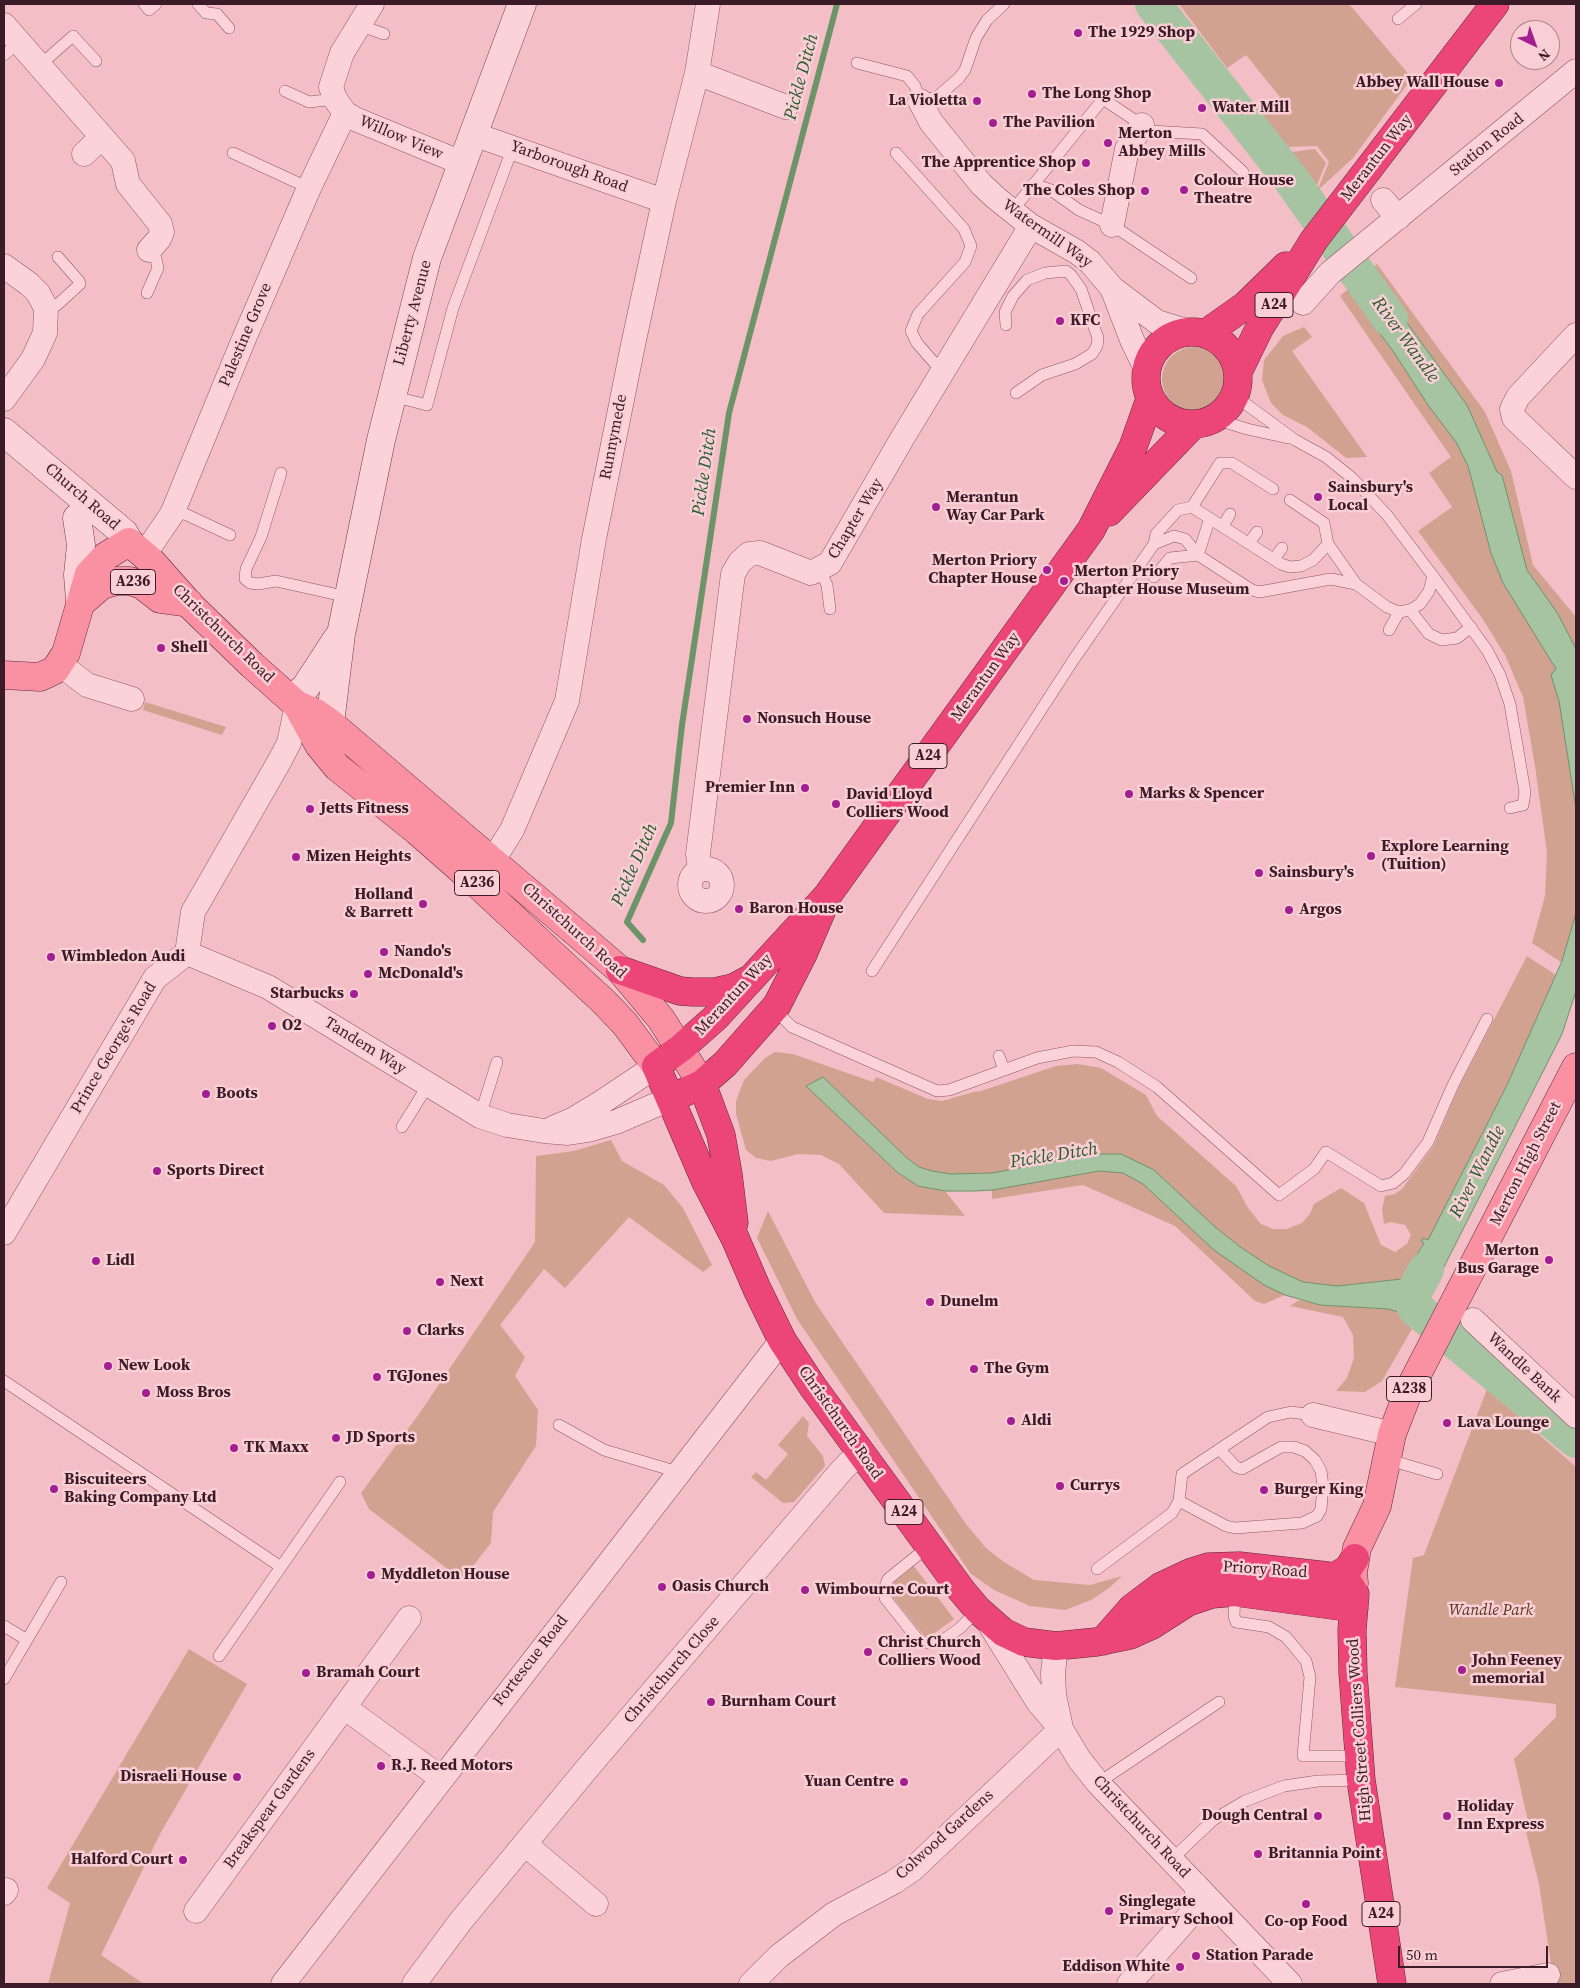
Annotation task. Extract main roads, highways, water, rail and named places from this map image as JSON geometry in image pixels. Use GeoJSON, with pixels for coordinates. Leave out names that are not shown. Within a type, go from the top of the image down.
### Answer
{"type":"FeatureCollection","features":[{"type":"Feature","properties":{"kind":"highway","name":"Merantun Way"},"geometry":{"type":"LineString","coordinates":[[1236,384],[1260,327],[1314,240],[1444,73],[1495,4]]}},
{"type":"Feature","properties":{"kind":"highway","name":"Merantun Way"},"geometry":{"type":"LineString","coordinates":[[1197,333],[1246,305],[1314,240]]}},
{"type":"Feature","properties":{"kind":"highway","name":"A24"},"geometry":{"type":"LineString","coordinates":[[1150,399],[1146,384],[1146,369],[1152,355],[1162,343],[1175,335],[1197,333]]}},
{"type":"Feature","properties":{"kind":"highway"},"geometry":{"type":"LineString","coordinates":[[1197,333],[1218,340],[1228,350],[1235,360],[1236,384]]}},
{"type":"Feature","properties":{"kind":"highway","name":"A24"},"geometry":{"type":"LineString","coordinates":[[1204,422],[1227,409],[1236,384]]}},
{"type":"Feature","properties":{"kind":"highway","name":"Merantun Way"},"geometry":{"type":"LineString","coordinates":[[681,1048],[715,1018],[827,896],[1030,616],[1088,534],[1133,446],[1150,399]]}},
{"type":"Feature","properties":{"kind":"highway"},"geometry":{"type":"LineString","coordinates":[[1150,399],[1158,410],[1168,418],[1180,423],[1204,422]]}},
{"type":"Feature","properties":{"kind":"highway","name":"Merantun Way"},"geometry":{"type":"LineString","coordinates":[[1088,534],[1204,422]]}},
{"type":"Feature","properties":{"kind":"highway","name":"Merantun Way"},"geometry":{"type":"LineString","coordinates":[[672,1098],[702,1084],[725,1064],[776,1005],[803,954],[827,896]]}},
{"type":"Feature","properties":{"kind":"highway"},"geometry":{"type":"LineString","coordinates":[[771,955],[766,967],[767,978],[776,1005]]}},
{"type":"Feature","properties":{"kind":"highway"},"geometry":{"type":"LineString","coordinates":[[620,970],[680,991],[693,992],[715,992],[733,988],[752,978]]}},
{"type":"Feature","properties":{"kind":"highway","name":"A24"},"geometry":{"type":"LineString","coordinates":[[656,1066],[681,1048]]}},
{"type":"Feature","properties":{"kind":"highway","name":"Christchurch Road"},"geometry":{"type":"LineString","coordinates":[[656,1066],[672,1098],[705,1180],[735,1238],[782,1340],[860,1452],[982,1614],[1003,1632],[1024,1642],[1056,1646]]}},
{"type":"Feature","properties":{"kind":"highway","name":"Christchurch Road"},"geometry":{"type":"LineString","coordinates":[[702,1084],[721,1135],[728,1174],[735,1238]]}},
{"type":"Feature","properties":{"kind":"highway"},"geometry":{"type":"LineString","coordinates":[[1334,1577],[1348,1570],[1355,1558]]}},
{"type":"Feature","properties":{"kind":"highway","name":"Priory Road"},"geometry":{"type":"LineString","coordinates":[[1103,1641],[1132,1608],[1160,1587],[1200,1570],[1231,1566],[1334,1577]]}},
{"type":"Feature","properties":{"kind":"highway"},"geometry":{"type":"LineString","coordinates":[[1334,1577],[1345,1582],[1354,1601]]}},
{"type":"Feature","properties":{"kind":"highway","name":"Priory Road"},"geometry":{"type":"LineString","coordinates":[[1056,1646],[1103,1641],[1130,1634],[1152,1625],[1188,1602],[1212,1594],[1235,1592],[1354,1601]]}},
{"type":"Feature","properties":{"kind":"highway","name":"High Street Colliers Wood"},"geometry":{"type":"LineString","coordinates":[[1354,1601],[1354,1673],[1360,1768],[1392,1984]]}},
{"type":"Feature","properties":{"kind":"main road","name":"Christchurch Road"},"geometry":{"type":"LineString","coordinates":[[80,604],[89,574],[106,556],[136,549],[189,603],[294,702],[319,745],[337,767],[417,830],[467,874],[604,1002],[625,1024],[656,1066]]}},
{"type":"Feature","properties":{"kind":"main road","name":"A236"},"geometry":{"type":"LineString","coordinates":[[4,675],[40,677],[48,675],[60,664],[66,653],[80,604],[102,585],[116,581],[130,581],[142,585],[160,599],[189,603]]}},
{"type":"Feature","properties":{"kind":"main road","name":"Christchurch Road"},"geometry":{"type":"LineString","coordinates":[[294,702],[316,713],[330,723],[620,970],[661,1019],[702,1084]]}},
{"type":"Feature","properties":{"kind":"main road","name":"Merton High Street"},"geometry":{"type":"LineString","coordinates":[[1354,1601],[1353,1572],[1359,1542],[1377,1506],[1389,1447],[1409,1390],[1431,1347],[1461,1316],[1576,1067]]}},
{"type":"Feature","properties":{"kind":"main road"},"geometry":{"type":"LineString","coordinates":[[1354,1601],[1373,1562],[1378,1537],[1377,1506]]}},
{"type":"Feature","properties":{"kind":"water"},"geometry":{"type":"Polygon","coordinates":[[[1369,271],[1467,405],[1497,472],[1502,475],[1527,570],[1558,614],[1576,649],[1576,809],[1559,701],[1551,675],[1556,669],[1503,583],[1491,553],[1468,466],[1456,442],[1365,314],[1353,286],[1369,271]]]}},
{"type":"Feature","properties":{"kind":"water"},"geometry":{"type":"Polygon","coordinates":[[[1576,913],[1576,991],[1562,1034],[1416,1322],[1399,1312],[1388,1309],[1320,1305],[1285,1295],[1264,1285],[1214,1250],[1143,1184],[1123,1173],[1099,1171],[993,1190],[945,1191],[918,1186],[897,1172],[806,1086],[823,1077],[907,1158],[919,1167],[951,1174],[992,1173],[1096,1154],[1121,1154],[1154,1170],[1214,1226],[1239,1246],[1269,1266],[1303,1282],[1337,1286],[1402,1279],[1424,1243],[1421,1241],[1423,1238],[1428,1240],[1507,1085],[1562,961],[1576,913]]]}},
{"type":"Feature","properties":{"kind":"waterway","name":"Pickle Ditch"},"geometry":{"type":"LineString","coordinates":[[643,940],[627,922],[671,823],[682,725],[729,413],[837,4]]}},
{"type":"Feature","properties":{"kind":"waterway","name":"River Wandle"},"geometry":{"type":"LineString","coordinates":[[1153,4],[1290,178],[1390,319]]}},
{"type":"Feature","properties":{"kind":"waterway","name":"River Wandle"},"geometry":{"type":"LineString","coordinates":[[1426,1270],[1414,1292],[1412,1300],[1415,1308],[1576,1440]]}},
{"type":"Feature","properties":{"kind":"place","name":"The 1929 Shop"},"geometry":{"type":"Point","coordinates":[1078,33]}},
{"type":"Feature","properties":{"kind":"place","name":"Abbey Wall House"},"geometry":{"type":"Point","coordinates":[1499,83]}},
{"type":"Feature","properties":{"kind":"place","name":"The Long Shop"},"geometry":{"type":"Point","coordinates":[1032,94]}},
{"type":"Feature","properties":{"kind":"place","name":"La Violetta"},"geometry":{"type":"Point","coordinates":[977,101]}},
{"type":"Feature","properties":{"kind":"place","name":"Water Mill"},"geometry":{"type":"Point","coordinates":[1202,108]}},
{"type":"Feature","properties":{"kind":"place","name":"The Pavilion"},"geometry":{"type":"Point","coordinates":[993,123]}},
{"type":"Feature","properties":{"kind":"place","name":"Merton Abbey Mills"},"geometry":{"type":"Point","coordinates":[1108,143]}},
{"type":"Feature","properties":{"kind":"place","name":"The Apprentice Shop"},"geometry":{"type":"Point","coordinates":[1086,163]}},
{"type":"Feature","properties":{"kind":"place","name":"Colour House Theatre"},"geometry":{"type":"Point","coordinates":[1184,190]}},
{"type":"Feature","properties":{"kind":"place","name":"The Coles Shop"},"geometry":{"type":"Point","coordinates":[1145,191]}},
{"type":"Feature","properties":{"kind":"place","name":"KFC"},"geometry":{"type":"Point","coordinates":[1060,321]}},
{"type":"Feature","properties":{"kind":"place","name":"Sainsbury's Local"},"geometry":{"type":"Point","coordinates":[1318,497]}},
{"type":"Feature","properties":{"kind":"place","name":"Merantun Way Car Park"},"geometry":{"type":"Point","coordinates":[936,507]}},
{"type":"Feature","properties":{"kind":"place","name":"Merton Priory Chapter House"},"geometry":{"type":"Point","coordinates":[1047,570]}},
{"type":"Feature","properties":{"kind":"place","name":"Merton Priory Chapter House Museum"},"geometry":{"type":"Point","coordinates":[1064,581]}},
{"type":"Feature","properties":{"kind":"place","name":"Shell"},"geometry":{"type":"Point","coordinates":[161,648]}},
{"type":"Feature","properties":{"kind":"place","name":"Nonsuch House"},"geometry":{"type":"Point","coordinates":[747,719]}},
{"type":"Feature","properties":{"kind":"place","name":"Premier Inn"},"geometry":{"type":"Point","coordinates":[805,788]}},
{"type":"Feature","properties":{"kind":"place","name":"Marks & Spencer"},"geometry":{"type":"Point","coordinates":[1129,794]}},
{"type":"Feature","properties":{"kind":"place","name":"David Lloyd Colliers Wood"},"geometry":{"type":"Point","coordinates":[836,804]}},
{"type":"Feature","properties":{"kind":"place","name":"Jetts Fitness"},"geometry":{"type":"Point","coordinates":[310,809]}},
{"type":"Feature","properties":{"kind":"place","name":"Explore Learning (Tuition)"},"geometry":{"type":"Point","coordinates":[1371,856]}},
{"type":"Feature","properties":{"kind":"place","name":"Mizen Heights"},"geometry":{"type":"Point","coordinates":[296,857]}},
{"type":"Feature","properties":{"kind":"place","name":"Sainsbury's"},"geometry":{"type":"Point","coordinates":[1259,873]}},
{"type":"Feature","properties":{"kind":"place","name":"Holland & Barrett"},"geometry":{"type":"Point","coordinates":[423,904]}},
{"type":"Feature","properties":{"kind":"place","name":"Baron House"},"geometry":{"type":"Point","coordinates":[739,909]}},
{"type":"Feature","properties":{"kind":"place","name":"Argos"},"geometry":{"type":"Point","coordinates":[1289,910]}},
{"type":"Feature","properties":{"kind":"place","name":"Nando's"},"geometry":{"type":"Point","coordinates":[384,952]}},
{"type":"Feature","properties":{"kind":"place","name":"Wimbledon Audi"},"geometry":{"type":"Point","coordinates":[51,957]}},
{"type":"Feature","properties":{"kind":"place","name":"McDonald's"},"geometry":{"type":"Point","coordinates":[368,974]}},
{"type":"Feature","properties":{"kind":"place","name":"Starbucks"},"geometry":{"type":"Point","coordinates":[354,994]}},
{"type":"Feature","properties":{"kind":"place","name":"O2"},"geometry":{"type":"Point","coordinates":[272,1026]}},
{"type":"Feature","properties":{"kind":"place","name":"Boots"},"geometry":{"type":"Point","coordinates":[206,1094]}},
{"type":"Feature","properties":{"kind":"place","name":"Sports Direct"},"geometry":{"type":"Point","coordinates":[157,1171]}},
{"type":"Feature","properties":{"kind":"place","name":"Merton Bus Garage"},"geometry":{"type":"Point","coordinates":[1549,1260]}},
{"type":"Feature","properties":{"kind":"place","name":"Lidl"},"geometry":{"type":"Point","coordinates":[96,1261]}},
{"type":"Feature","properties":{"kind":"place","name":"Next"},"geometry":{"type":"Point","coordinates":[440,1282]}},
{"type":"Feature","properties":{"kind":"place","name":"Dunelm"},"geometry":{"type":"Point","coordinates":[930,1302]}},
{"type":"Feature","properties":{"kind":"place","name":"Clarks"},"geometry":{"type":"Point","coordinates":[407,1331]}},
{"type":"Feature","properties":{"kind":"place","name":"New Look"},"geometry":{"type":"Point","coordinates":[108,1366]}},
{"type":"Feature","properties":{"kind":"place","name":"The Gym"},"geometry":{"type":"Point","coordinates":[974,1369]}},
{"type":"Feature","properties":{"kind":"place","name":"TGJones"},"geometry":{"type":"Point","coordinates":[377,1377]}},
{"type":"Feature","properties":{"kind":"place","name":"Moss Bros"},"geometry":{"type":"Point","coordinates":[146,1393]}},
{"type":"Feature","properties":{"kind":"place","name":"Aldi"},"geometry":{"type":"Point","coordinates":[1011,1421]}},
{"type":"Feature","properties":{"kind":"place","name":"Lava Lounge"},"geometry":{"type":"Point","coordinates":[1447,1423]}},
{"type":"Feature","properties":{"kind":"place","name":"JD Sports"},"geometry":{"type":"Point","coordinates":[336,1438]}},
{"type":"Feature","properties":{"kind":"place","name":"TK Maxx"},"geometry":{"type":"Point","coordinates":[234,1448]}},
{"type":"Feature","properties":{"kind":"place","name":"Currys"},"geometry":{"type":"Point","coordinates":[1060,1486]}},
{"type":"Feature","properties":{"kind":"place","name":"Biscuiteers Baking Company Ltd"},"geometry":{"type":"Point","coordinates":[54,1489]}},
{"type":"Feature","properties":{"kind":"place","name":"Burger King"},"geometry":{"type":"Point","coordinates":[1264,1490]}},
{"type":"Feature","properties":{"kind":"place","name":"Myddleton House"},"geometry":{"type":"Point","coordinates":[371,1575]}},
{"type":"Feature","properties":{"kind":"place","name":"Oasis Church"},"geometry":{"type":"Point","coordinates":[662,1587]}},
{"type":"Feature","properties":{"kind":"place","name":"Wimbourne Court"},"geometry":{"type":"Point","coordinates":[805,1590]}},
{"type":"Feature","properties":{"kind":"place","name":"Christ Church Colliers Wood"},"geometry":{"type":"Point","coordinates":[868,1652]}},
{"type":"Feature","properties":{"kind":"place","name":"John Feeney memorial"},"geometry":{"type":"Point","coordinates":[1462,1670]}},
{"type":"Feature","properties":{"kind":"place","name":"Bramah Court"},"geometry":{"type":"Point","coordinates":[306,1673]}},
{"type":"Feature","properties":{"kind":"place","name":"Burnham Court"},"geometry":{"type":"Point","coordinates":[711,1702]}},
{"type":"Feature","properties":{"kind":"place","name":"R.J. Reed Motors"},"geometry":{"type":"Point","coordinates":[381,1766]}},
{"type":"Feature","properties":{"kind":"place","name":"Disraeli House"},"geometry":{"type":"Point","coordinates":[237,1777]}},
{"type":"Feature","properties":{"kind":"place","name":"Yuan Centre"},"geometry":{"type":"Point","coordinates":[904,1782]}},
{"type":"Feature","properties":{"kind":"place","name":"Dough Central"},"geometry":{"type":"Point","coordinates":[1318,1816]}},
{"type":"Feature","properties":{"kind":"place","name":"Holiday Inn Express"},"geometry":{"type":"Point","coordinates":[1447,1816]}},
{"type":"Feature","properties":{"kind":"place","name":"Britannia Point"},"geometry":{"type":"Point","coordinates":[1258,1854]}},
{"type":"Feature","properties":{"kind":"place","name":"Halford Court"},"geometry":{"type":"Point","coordinates":[183,1860]}},
{"type":"Feature","properties":{"kind":"place","name":"Co-op Food"},"geometry":{"type":"Point","coordinates":[1306,1904]}},
{"type":"Feature","properties":{"kind":"place","name":"Singlegate Primary School"},"geometry":{"type":"Point","coordinates":[1109,1911]}},
{"type":"Feature","properties":{"kind":"place","name":"Station Parade"},"geometry":{"type":"Point","coordinates":[1196,1956]}},
{"type":"Feature","properties":{"kind":"place","name":"Eddison White"},"geometry":{"type":"Point","coordinates":[1180,1967]}},
{"type":"Feature","properties":{"kind":"park label","name":"Wandle Park"},"geometry":{"type":"Point","coordinates":[1491,1611]}}]}
